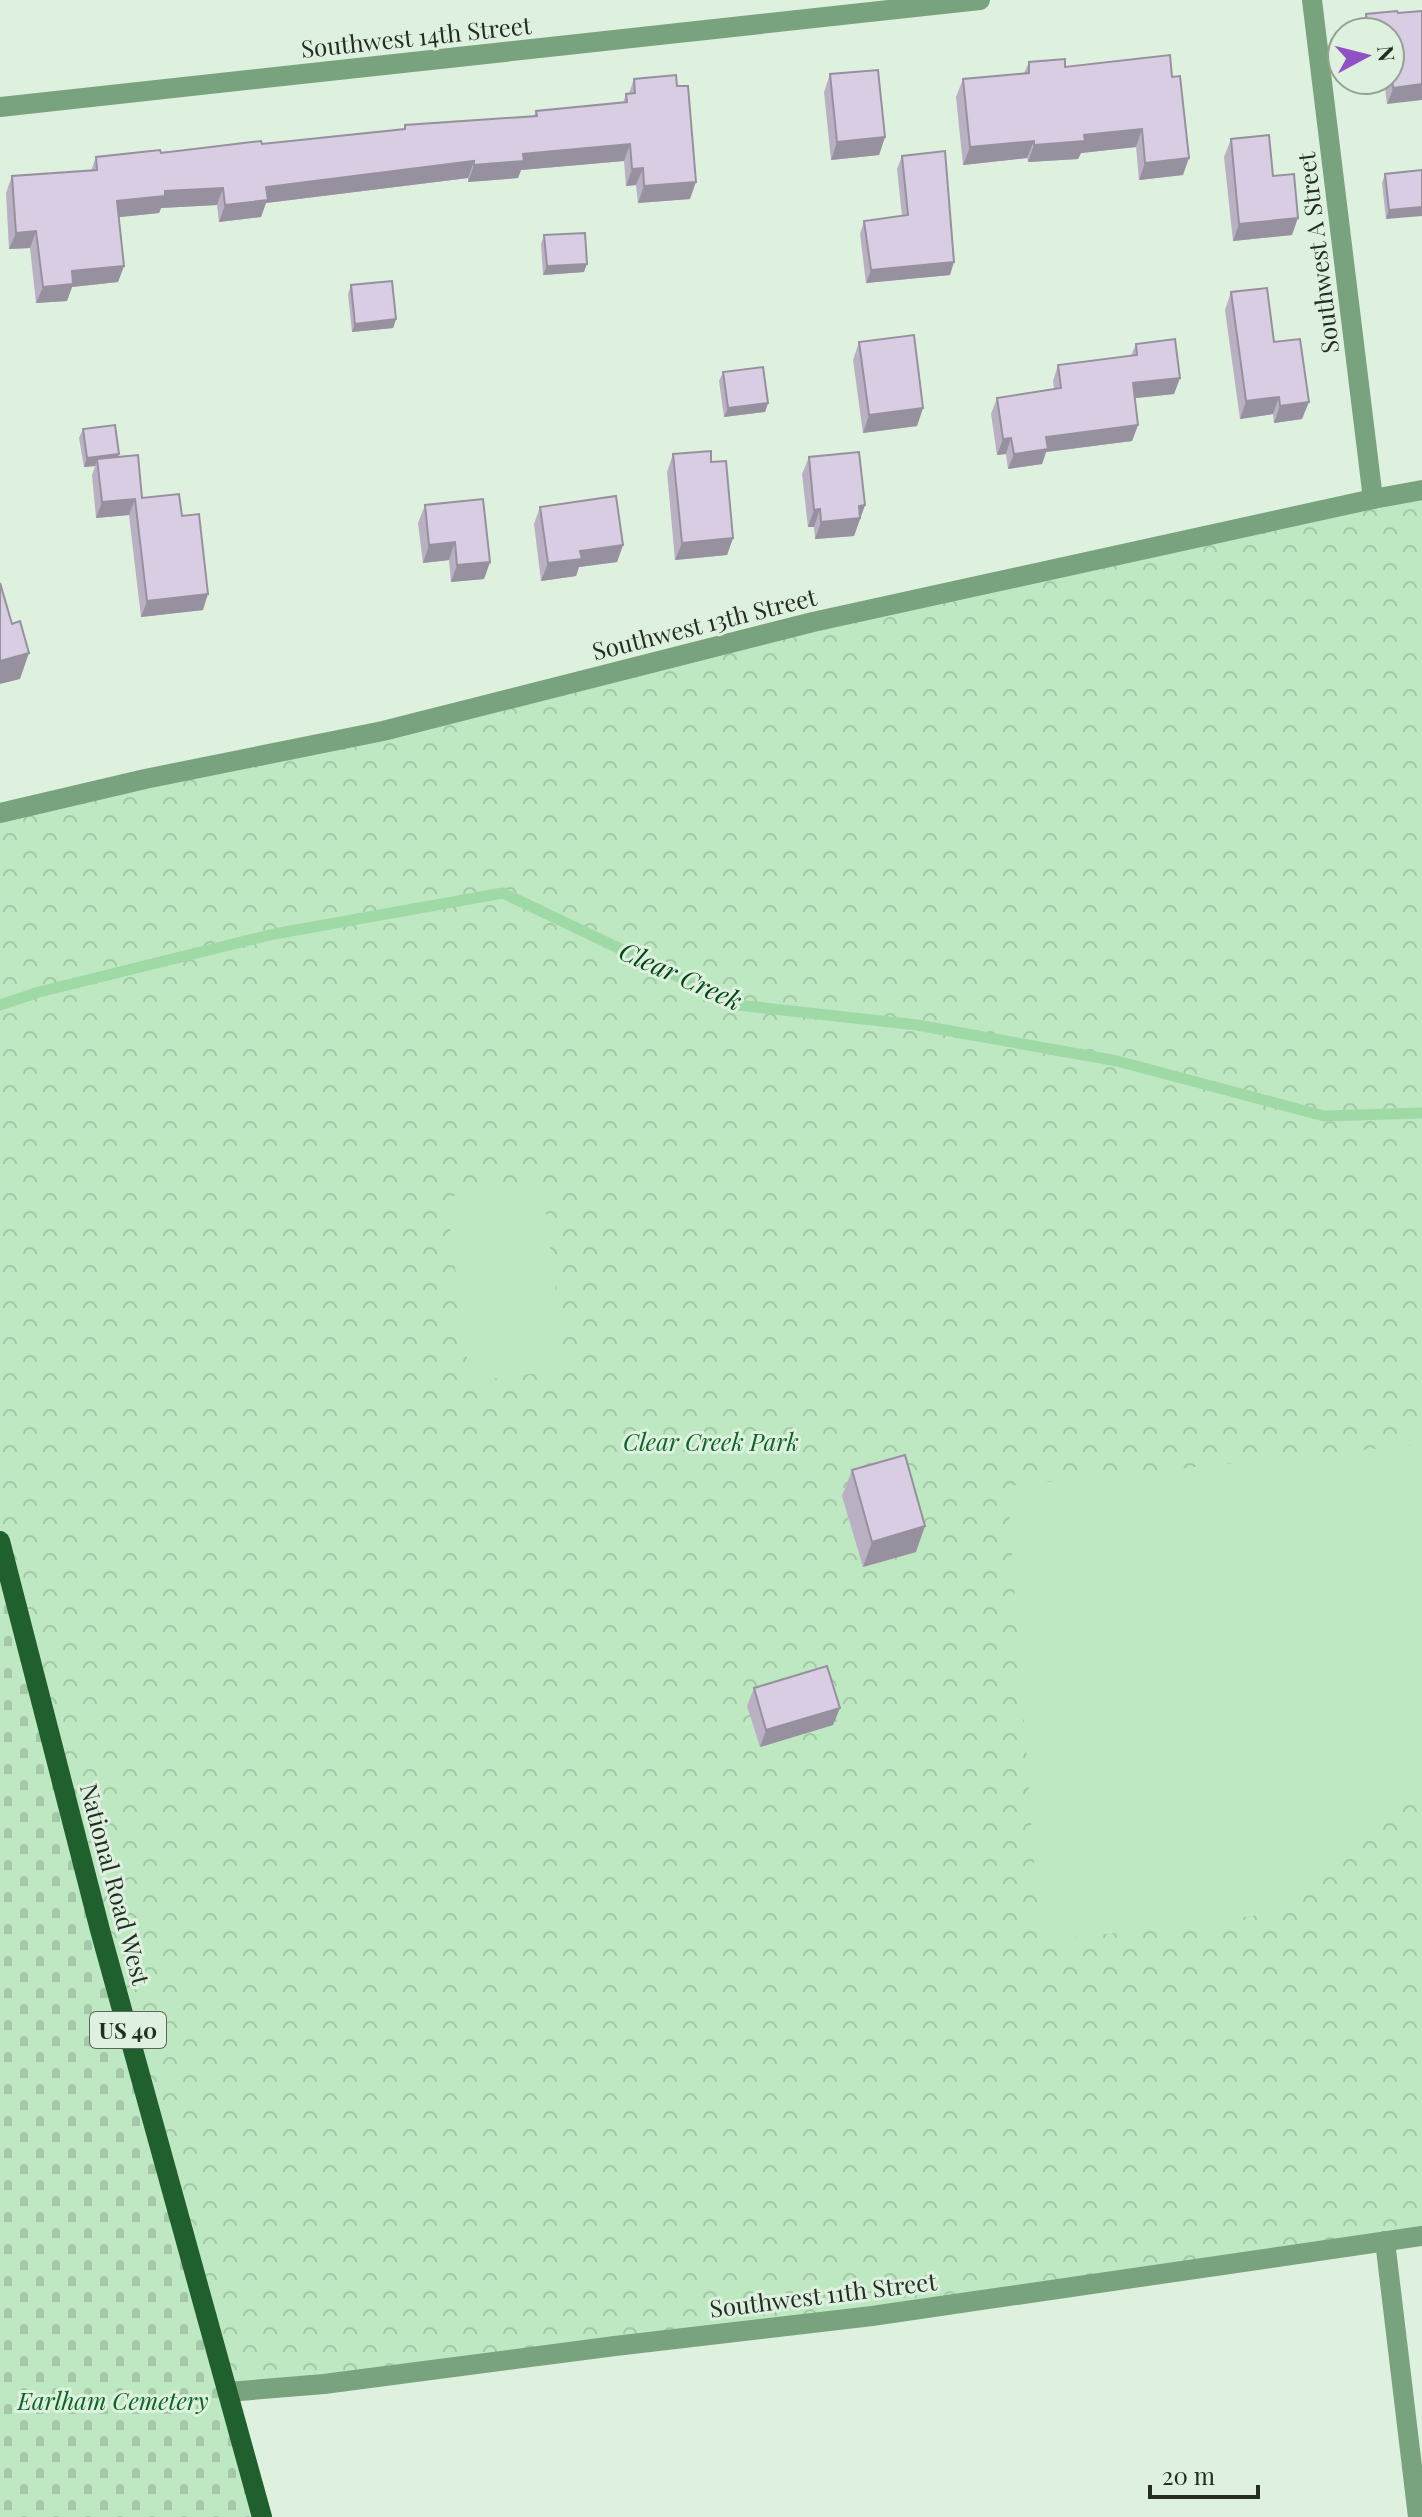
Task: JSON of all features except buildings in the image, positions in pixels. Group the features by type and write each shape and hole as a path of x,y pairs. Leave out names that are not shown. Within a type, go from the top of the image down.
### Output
{"main road":[{"name":"National Road West","path":"0,1541 100,1930 262,2517"}],"street":[{"name":"Southwest 14th Street","path":"0,107 980,0"},
{"name":"Southwest A Street","path":"1312,0 1373,499"},
{"name":"Southwest 13th Street","path":"0,813 145,779 383,731 813,622 1422,490"},
{"name":"Southwest 11th Street","path":"228,2392 324,2384 872,2316 1422,2236"},
{"path":"1385,2241 1418,2517"}],"green space":[{"name":"Clear Creek Park","path":"1422,490 1422,2236 228,2392 0,1541 0,813"},
{"path":"542,1184 566,1369 470,1382 446,1197"},
{"path":"1422,1444 1422,1775 1344,1862 1260,1915 1040,1942 1007,1486"},
{"name":"Earlham Cemetery","path":"0,1541 262,2517 0,2517"}],"waterway":[{"name":"Clear Creek","path":"0,1005 39,992 274,934 503,893 738,1005 917,1025 1117,1061 1324,1116 1422,1113"}]}
